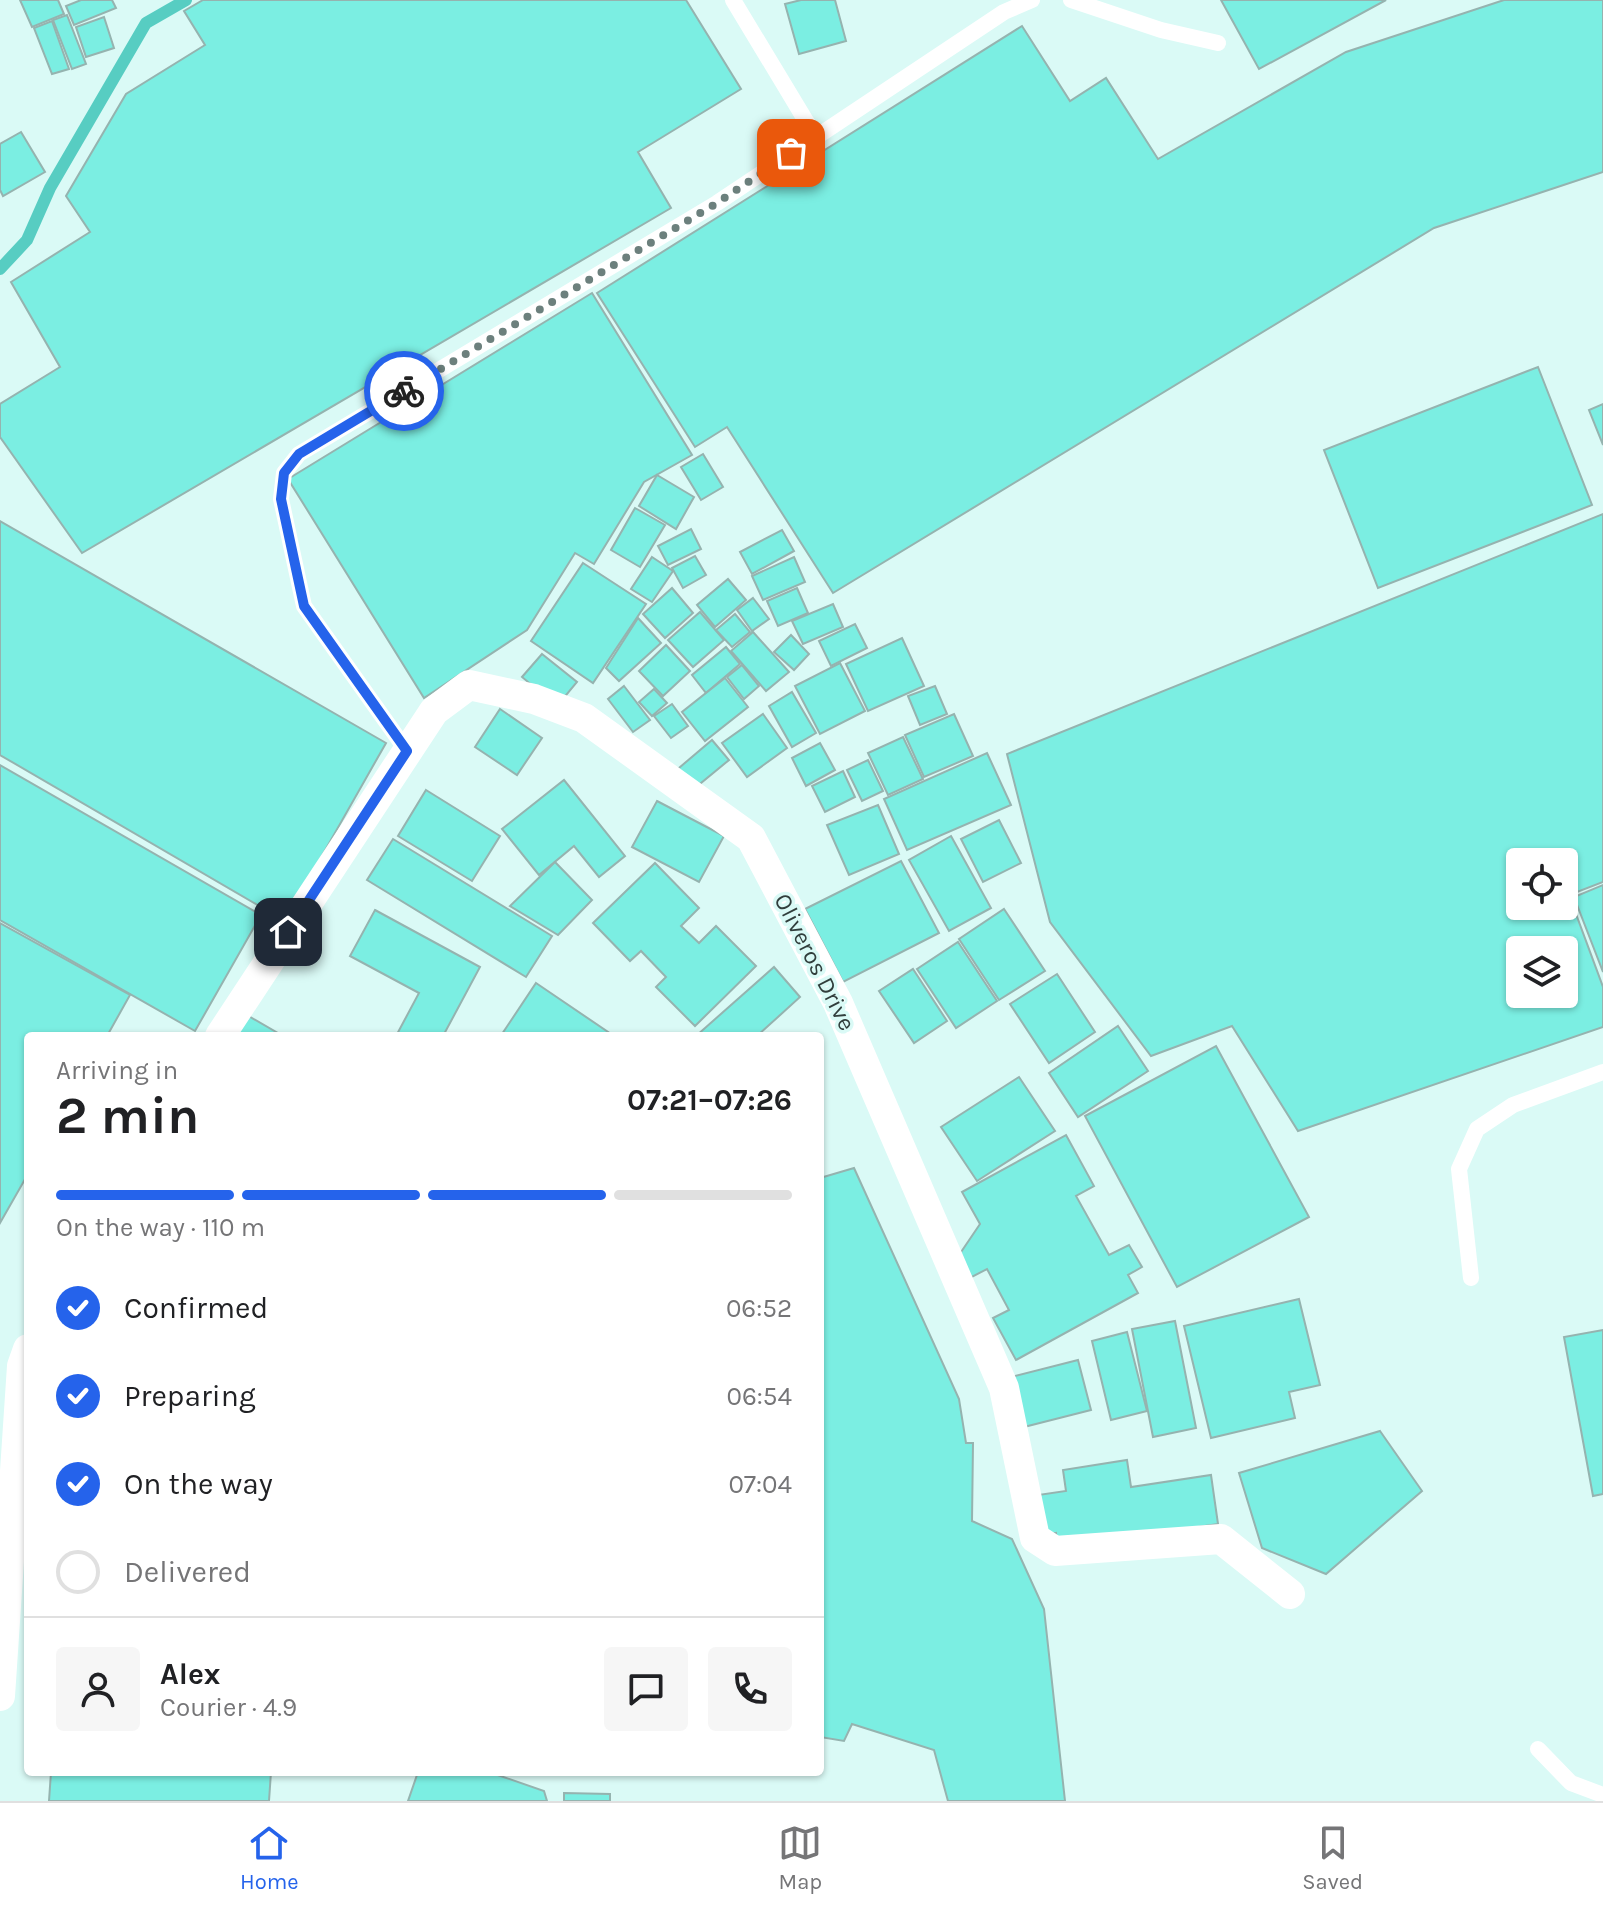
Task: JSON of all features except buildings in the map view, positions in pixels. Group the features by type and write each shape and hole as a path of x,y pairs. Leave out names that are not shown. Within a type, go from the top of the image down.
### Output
{"street":[{"name":"Oliveros Drive","path":"223,1032 434,711 469,685 534,699 584,718 751,838 838,1003 1004,1388 1035,1538 1055,1551 1221,1539 1290,1594"},
{"path":"0,1696 11,1396 24,1360"}],"lane":[{"path":"733,0 815,136"},
{"path":"407,751 304,606 281,499 284,473 299,454 717,203 1004,12 1032,0"},
{"path":"1071,0 1161,30 1218,43"},
{"path":"1471,1278 1459,1169 1477,1129 1513,1105 1603,1072"},
{"path":"1538,1749 1571,1783 1603,1795"}],"waterway":[{"path":"0,269 27,240 50,188 146,23 186,0"}],"way so far":[{"path":"404,391 717,203 791,153"}],"route":[{"path":"288,932 407,751 304,606 281,499 284,473 299,454 404,391"}]}
